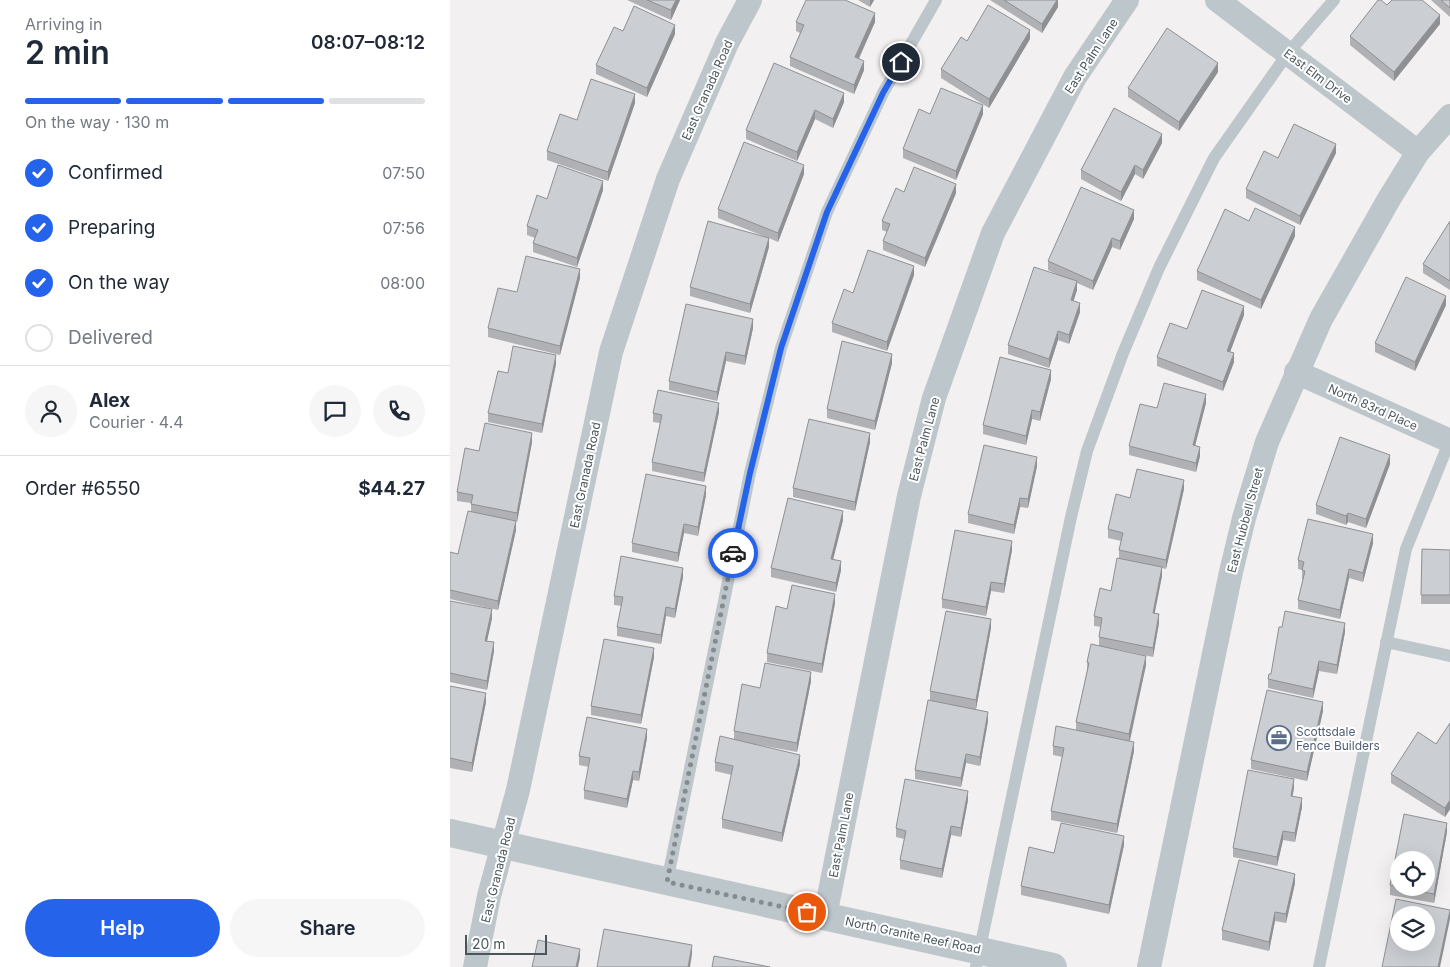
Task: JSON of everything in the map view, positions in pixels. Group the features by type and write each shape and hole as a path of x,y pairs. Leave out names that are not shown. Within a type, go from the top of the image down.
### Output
{"street":[{"name":"East Granada Road","path":"475,967 490,896 518,790 611,352 668,179 727,43 750,0"},
{"name":"East Palm Lane","path":"825,916 909,496 934,398 993,233 1075,77 1127,0"},
{"name":"East Elm Drive","path":"1217,0 1418,152"},
{"name":"East Hubbell Street","path":"1148,967 1229,582 1244,518 1267,442 1296,372 1321,319 1418,152 1450,116"},
{"name":"North 83rd Place","path":"1296,372 1450,441"},
{"name":"North Granite Reef Road","path":"450,833 825,916 978,958 1053,967"}],"lane":[{"path":"667,882 750,473 781,348 827,212 883,93 936,0"},
{"path":"978,958 1071,517 1087,451 1122,353 1159,268 1209,167 1288,53 1334,0"},
{"path":"1319,967 1406,549 1450,441"},
{"path":"1386,642 1450,656"}],"building":[{"path":"647,0 676,0 671,10"},
{"path":"806,0 845,0 875,13 855,57 864,61 854,85 790,57 804,25 796,22"},
{"path":"1004,0 1057,0 1042,24"},
{"path":"1378,0 1387,5 1392,0 1422,0 1440,15 1394,72 1350,36"},
{"path":"1441,0 1450,0 1450,8"},
{"path":"988,5 1030,30 989,99 941,69 961,37 967,41"},
{"path":"634,6 675,25 647,88 596,65 614,27 623,31"},
{"path":"1167,28 1218,63 1179,122 1128,88"},
{"path":"774,63 844,93 833,119 815,110 797,152 746,130"},
{"path":"591,79 635,94 608,172 547,151 560,114 577,120"},
{"path":"941,88 983,105 956,171 903,149 919,109 930,114"},
{"path":"1114,108 1162,134 1143,170 1135,165 1121,192 1081,170"},
{"path":"1294,124 1336,144 1300,216 1246,189 1264,151 1278,158"},
{"path":"744,142 804,165 778,233 718,209"},
{"path":"558,165 603,181 577,258 533,243 538,230 527,226 537,195 547,199"},
{"path":"914,167 956,184 925,258 883,241 890,224 882,221 896,188 904,192"},
{"path":"1081,187 1134,210 1120,241 1112,238 1093,281 1048,261"},
{"path":"1255,208 1295,227 1261,300 1197,271 1225,209 1249,221"},
{"path":"708,221 769,238 750,304 690,287"},
{"path":"1450,221 1450,281 1423,264"},
{"path":"868,250 914,266 887,342 832,323 844,289 853,293"},
{"path":"526,256 580,269 560,346 488,328 498,288 517,292"},
{"path":"1034,267 1077,281 1071,300 1080,303 1069,335 1058,331 1049,359 1008,345"},
{"path":"1406,277 1446,296 1415,362 1375,343"},
{"path":"1202,290 1244,306 1227,351 1234,353 1223,382 1157,357 1170,323 1187,329"},
{"path":"686,304 753,319 745,356 726,352 717,392 669,381"},
{"path":"842,341 892,354 875,421 827,409"},
{"path":"513,346 556,355 542,424 488,413 498,371 508,373"},
{"path":"1000,357 1051,370 1040,412 1032,410 1026,436 983,425"},
{"path":"1164,383 1206,394 1193,445 1200,447 1196,463 1129,446 1140,404 1157,408"},
{"path":"658,390 719,403 704,473 652,462 662,415 653,413"},
{"path":"809,419 870,433 855,502 793,488"},
{"path":"485,423 532,433 517,513 471,504 473,495 457,492 465,448 479,451"},
{"path":"1340,437 1390,455 1366,519 1348,513 1346,516 1316,505"},
{"path":"984,445 1037,457 1028,499 1020,498 1014,525 968,514"},
{"path":"1137,469 1184,480 1166,560 1119,550 1123,533 1108,529 1116,494 1130,498"},
{"path":"646,474 706,486 698,527 684,524 678,553 632,543"},
{"path":"788,498 843,511 831,559 841,561 836,583 771,568"},
{"path":"468,511 516,521 498,601 450,590 450,552 458,554"},
{"path":"1308,519 1373,534 1363,573 1349,569 1340,610 1298,600 1305,571 1302,570 1304,562 1298,560"},
{"path":"955,530 1012,541 1004,584 991,582 986,607 942,599"},
{"path":"1422,549 1450,550 1450,595 1421,595"},
{"path":"621,556 683,568 675,609 666,607 661,635 617,627 623,597 614,596"},
{"path":"1117,558 1162,567 1153,613 1159,614 1153,648 1099,637 1102,618 1094,616 1100,588 1111,591"},
{"path":"792,585 835,594 822,664 767,653 776,606 787,609"},
{"path":"450,601 492,609 485,641 494,642 487,681 450,673"},
{"path":"946,611 991,619 976,700 930,691"},
{"path":"1285,611 1345,623 1337,665 1319,661 1313,689 1268,679 1269,674 1271,674 1279,627 1282,627"},
{"path":"604,639 654,648 641,715 591,706"},
{"path":"1091,644 1146,656 1129,734 1076,722 1089,663 1087,662"},
{"path":"765,663 811,672 797,743 734,731 742,684 760,688"},
{"path":"450,686 486,693 472,763 450,758"},
{"path":"1267,690 1323,702 1307,772 1251,760"},
{"path":"928,700 988,712 980,757 966,754 961,778 915,770"},
{"path":"587,717 647,729 639,772 633,771 627,799 584,790 590,758 579,756"},
{"path":"1450,723 1450,800 1445,808 1391,774 1418,732 1436,744"},
{"path":"1056,726 1134,742 1117,824 1051,811 1064,748 1053,746"},
{"path":"720,736 800,755 782,833 722,819 733,766 715,762"},
{"path":"1248,770 1294,779 1291,796 1302,798 1295,833 1283,831 1277,857 1233,848"},
{"path":"905,779 968,791 961,828 951,826 942,869 900,860 906,831 896,828"},
{"path":"1404,814 1447,823 1435,889 1435,851 1397,851"},
{"path":"1061,823 1124,836 1109,905 1021,886 1029,847 1054,853"},
{"path":"1239,860 1295,874 1286,914 1275,912 1269,942 1222,930"},
{"path":"1396,899 1430,906 1395,906"},
{"path":"1435,907 1450,910 1438,967 1382,967 1390,928 1390,951 1435,951"},
{"path":"604,929 692,945 688,967 597,967"},
{"path":"538,940 580,949 576,967 532,967"},
{"path":"714,956 770,967 712,967"}],"way so far":[{"path":"733,553 667,882 807,912"}],"place":[{"name":"Scottsdale Fence Builders","path":"1279,738"}],"route":[{"path":"733,553 750,473 781,348 827,212 883,93 901,62"}]}
